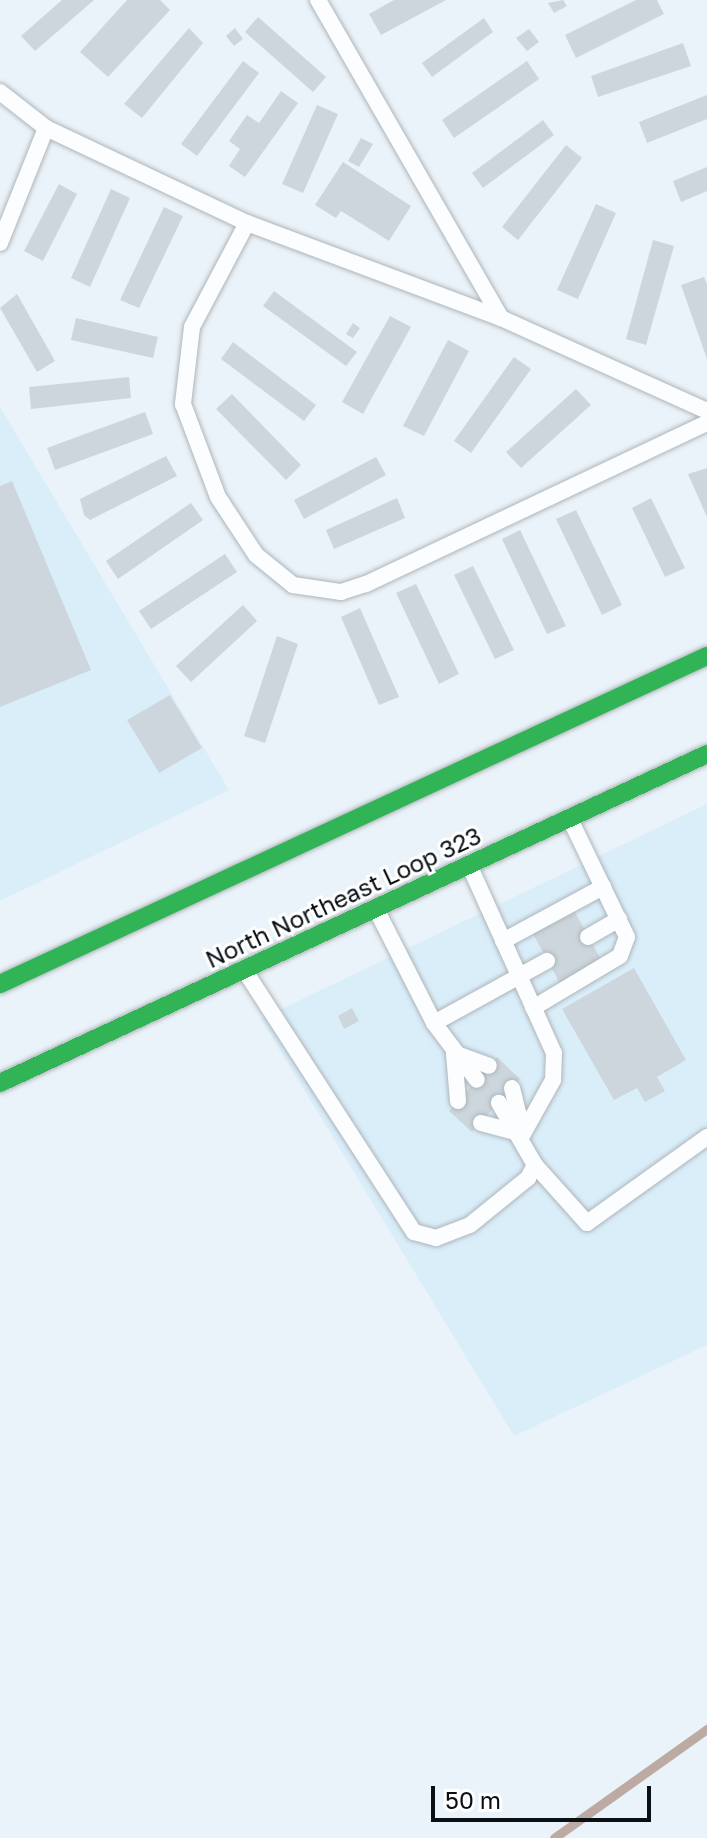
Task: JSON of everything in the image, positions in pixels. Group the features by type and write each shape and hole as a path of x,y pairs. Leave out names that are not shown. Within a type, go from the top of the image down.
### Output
{"highway":[{"path":"0,984 707,656"},
{"name":"North Northeast Loop 323","path":"0,1083 707,754"}],"lane":[{"path":"318,0 501,318"},
{"path":"0,92 46,128 247,223 501,318 707,411"},
{"path":"0,243 46,128"},
{"path":"247,223 192,327 183,404 218,497 256,555 293,585 341,592 366,584 707,423"},
{"path":"533,1008 620,956 627,937 570,818"},
{"path":"469,865 554,1053 553,1080 523,1134"},
{"path":"503,941 603,887"},
{"path":"376,909 434,1023 477,1080"},
{"path":"588,937 619,919"},
{"path":"434,1023 547,961"},
{"path":"244,970 414,1232 436,1238 470,1225 535,1165"},
{"path":"454,1053 489,1066"},
{"path":"454,1053 458,1101"},
{"path":"512,1088 523,1134 535,1165 587,1223 707,1137"},
{"path":"499,1103 523,1134"},
{"path":"481,1123 523,1134"}],"shaded area":[{"path":"0,407 229,790 0,901"},
{"path":"707,804 707,1345 514,1436 261,1019"}],"building":[{"path":"62,0 94,0 35,51 21,36"},
{"path":"127,0 160,0 170,10 108,77 80,52"},
{"path":"394,0 446,0 381,35 369,14"},
{"path":"563,0 567,6 554,13 548,3"},
{"path":"636,0 657,0 664,14 576,58 565,35"},
{"path":"258,17 326,77 313,92 245,32"},
{"path":"484,18 493,32 432,77 422,63"},
{"path":"189,28 203,43 142,118 124,104"},
{"path":"235,28 243,39 234,46 226,36"},
{"path":"529,29 539,42 527,51 516,38"},
{"path":"683,43 691,66 598,97 591,76"},
{"path":"243,61 259,73 197,156 181,144"},
{"path":"527,61 539,79 454,138 442,120"},
{"path":"281,91 298,103 245,177 229,166 240,149 229,141 247,115 259,123"},
{"path":"707,95 707,119 647,143 639,122"},
{"path":"317,105 338,114 303,193 282,184"},
{"path":"543,120 554,135 483,188 472,173"},
{"path":"361,138 373,144 359,167 348,161"},
{"path":"566,145 582,158 518,240 502,227"},
{"path":"343,162 411,206 389,241 341,211 336,218 315,205"},
{"path":"707,167 707,191 681,202 673,181"},
{"path":"59,184 77,194 43,261 24,251"},
{"path":"111,189 130,198 90,287 71,278"},
{"path":"596,204 616,213 578,299 557,290"},
{"path":"164,207 183,216 139,308 120,300"},
{"path":"653,240 674,246 646,345 626,339"},
{"path":"704,277 707,284 707,359 681,285"},
{"path":"274,291 357,352 346,366 263,306"},
{"path":"17,294 55,361 37,372 0,308"},
{"path":"390,316 411,327 363,414 342,402"},
{"path":"76,318 158,337 153,358 71,340"},
{"path":"353,323 360,328 353,338 346,334"},
{"path":"448,340 469,351 424,436 403,426"},
{"path":"233,342 316,405 304,421 221,359"},
{"path":"514,357 531,369 471,453 454,441"},
{"path":"129,377 131,398 31,409 29,387"},
{"path":"576,389 591,405 521,468 506,452"},
{"path":"232,394 301,465 286,480 216,409"},
{"path":"145,412 153,434 55,470 47,448"},
{"path":"166,456 177,476 90,520 84,515 80,499"},
{"path":"376,457 386,475 304,519 294,500"},
{"path":"707,468 707,517 688,474"},
{"path":"12,481 91,670 0,707 0,486"},
{"path":"397,498 405,518 334,549 326,530"},
{"path":"651,498 685,568 665,577 632,508"},
{"path":"191,503 203,520 118,579 106,561"},
{"path":"576,510 622,605 602,615 556,519"},
{"path":"520,530 566,626 547,634 502,539"},
{"path":"225,554 237,572 151,629 139,611"},
{"path":"473,566 514,650 495,659 454,575"},
{"path":"416,584 459,674 439,684 396,593"},
{"path":"243,605 257,621 191,682 176,666"},
{"path":"360,608 399,697 379,705 341,617"},
{"path":"277,636 298,644 265,743 244,736"},
{"path":"170,695 202,748 159,773 127,720"},
{"path":"575,912 604,965 562,987 533,934"},
{"path":"634,968 686,1060 657,1077 665,1091 645,1102 637,1088 614,1100 562,1009"},
{"path":"352,1008 359,1021 344,1029 338,1016"},
{"path":"497,1057 520,1079 472,1132 449,1111"}],"waterway":[{"path":"554,1838 707,1729"}],"traffic: fast":[{"path":"0,984 707,656"},
{"path":"0,1083 707,754"}]}
